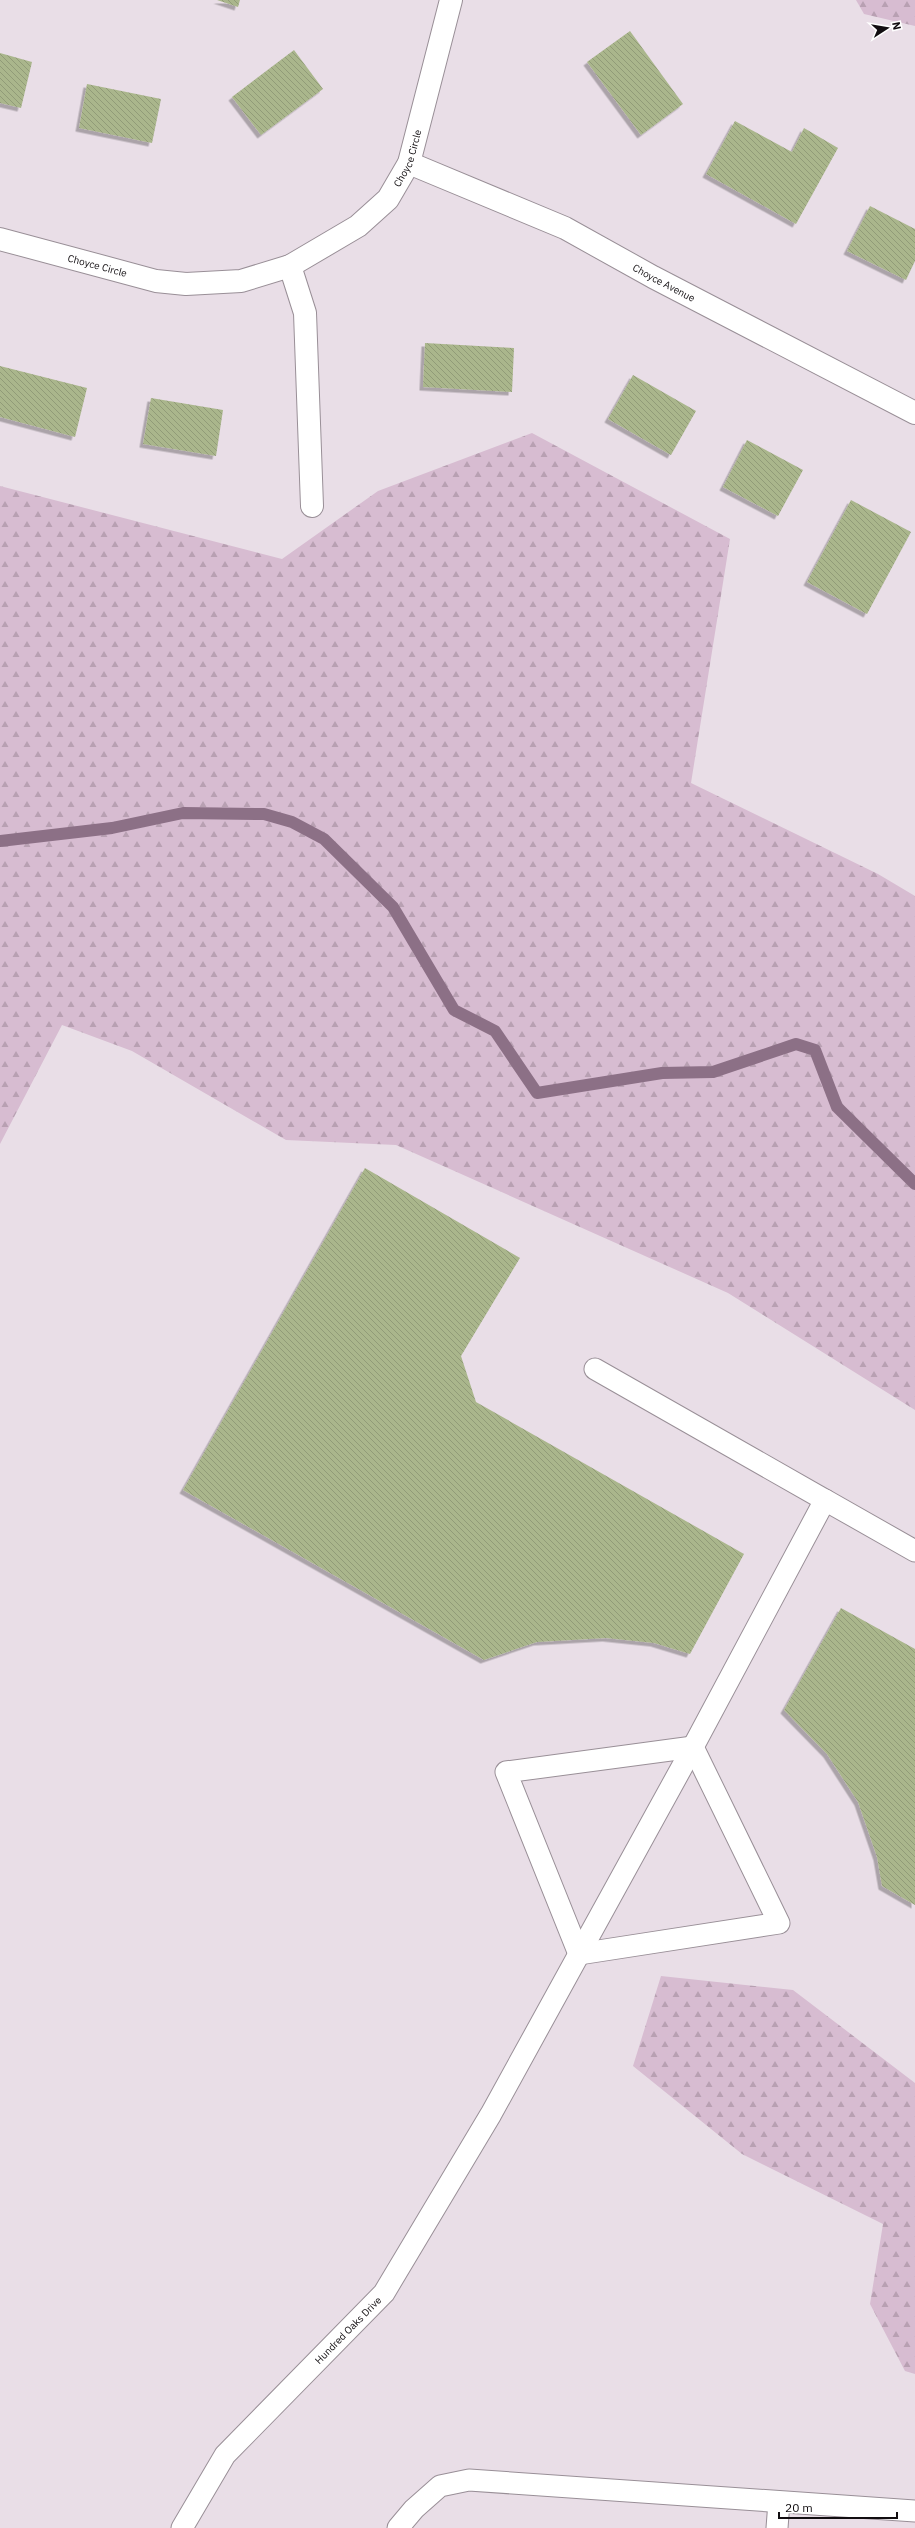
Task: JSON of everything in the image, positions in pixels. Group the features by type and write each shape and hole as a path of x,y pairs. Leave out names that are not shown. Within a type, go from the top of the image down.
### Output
{"street":[{"name":"Choyce Circle","path":"0,239 156,281 186,284 241,281 290,266 358,226 388,199 408,163 451,0"},
{"name":"Choyce Avenue","path":"408,163 565,228 653,276 915,413"},
{"path":"290,266 306,313 312,506"}],"lane":[{"path":"595,1369 915,1551"},
{"name":"Hundred Oaks Drive","path":"182,2528 225,2455 384,2293 492,2114 693,1747 825,1500"},
{"path":"693,1747 779,1923 580,1954 506,1772 693,1747"},
{"path":"398,2528 414,2509 440,2486 469,2480 915,2511"},
{"path":"777,2528 779,2502"}],"green space":[{"path":"856,0 915,0 915,26 864,14"},
{"path":"532,433 730,539 691,783 878,874 915,896 915,1410 728,1293 396,1145 286,1140 132,1051 62,1025 0,1144 0,486 282,559 378,491"},
{"path":"661,1976 793,1990 915,2083 915,2374 905,2371 870,2304 883,2224 742,2154 633,2066"}],"building":[{"path":"217,0 240,0 238,7"},
{"path":"630,31 683,104 641,135 587,62"},
{"path":"294,50 323,89 261,135 232,97"},
{"path":"0,53 32,62 21,108 0,103"},
{"path":"87,84 161,99 152,143 79,128"},
{"path":"735,121 792,152 804,128 838,148 796,224 706,174"},
{"path":"870,206 915,229 915,261 906,280 847,251"},
{"path":"425,343 514,348 512,392 423,387"},
{"path":"0,366 87,388 75,437 0,417"},
{"path":"633,375 696,411 671,455 608,419"},
{"path":"151,398 223,410 216,456 143,444"},
{"path":"747,440 803,470 778,516 723,487"},
{"path":"851,500 911,532 867,614 807,582"},
{"path":"365,1168 520,1258 461,1356 476,1402 744,1554 690,1654 654,1643 606,1638 537,1642 484,1660 183,1490"},
{"path":"841,1608 915,1649 915,1905 882,1886 877,1857 858,1802 827,1754 784,1710"}],"waterway":[{"path":"0,841 112,828 183,813 264,814 292,822 324,839 393,907 454,1010 495,1031 537,1093 662,1073 713,1072 796,1044 815,1050 837,1107 915,1184"}]}
